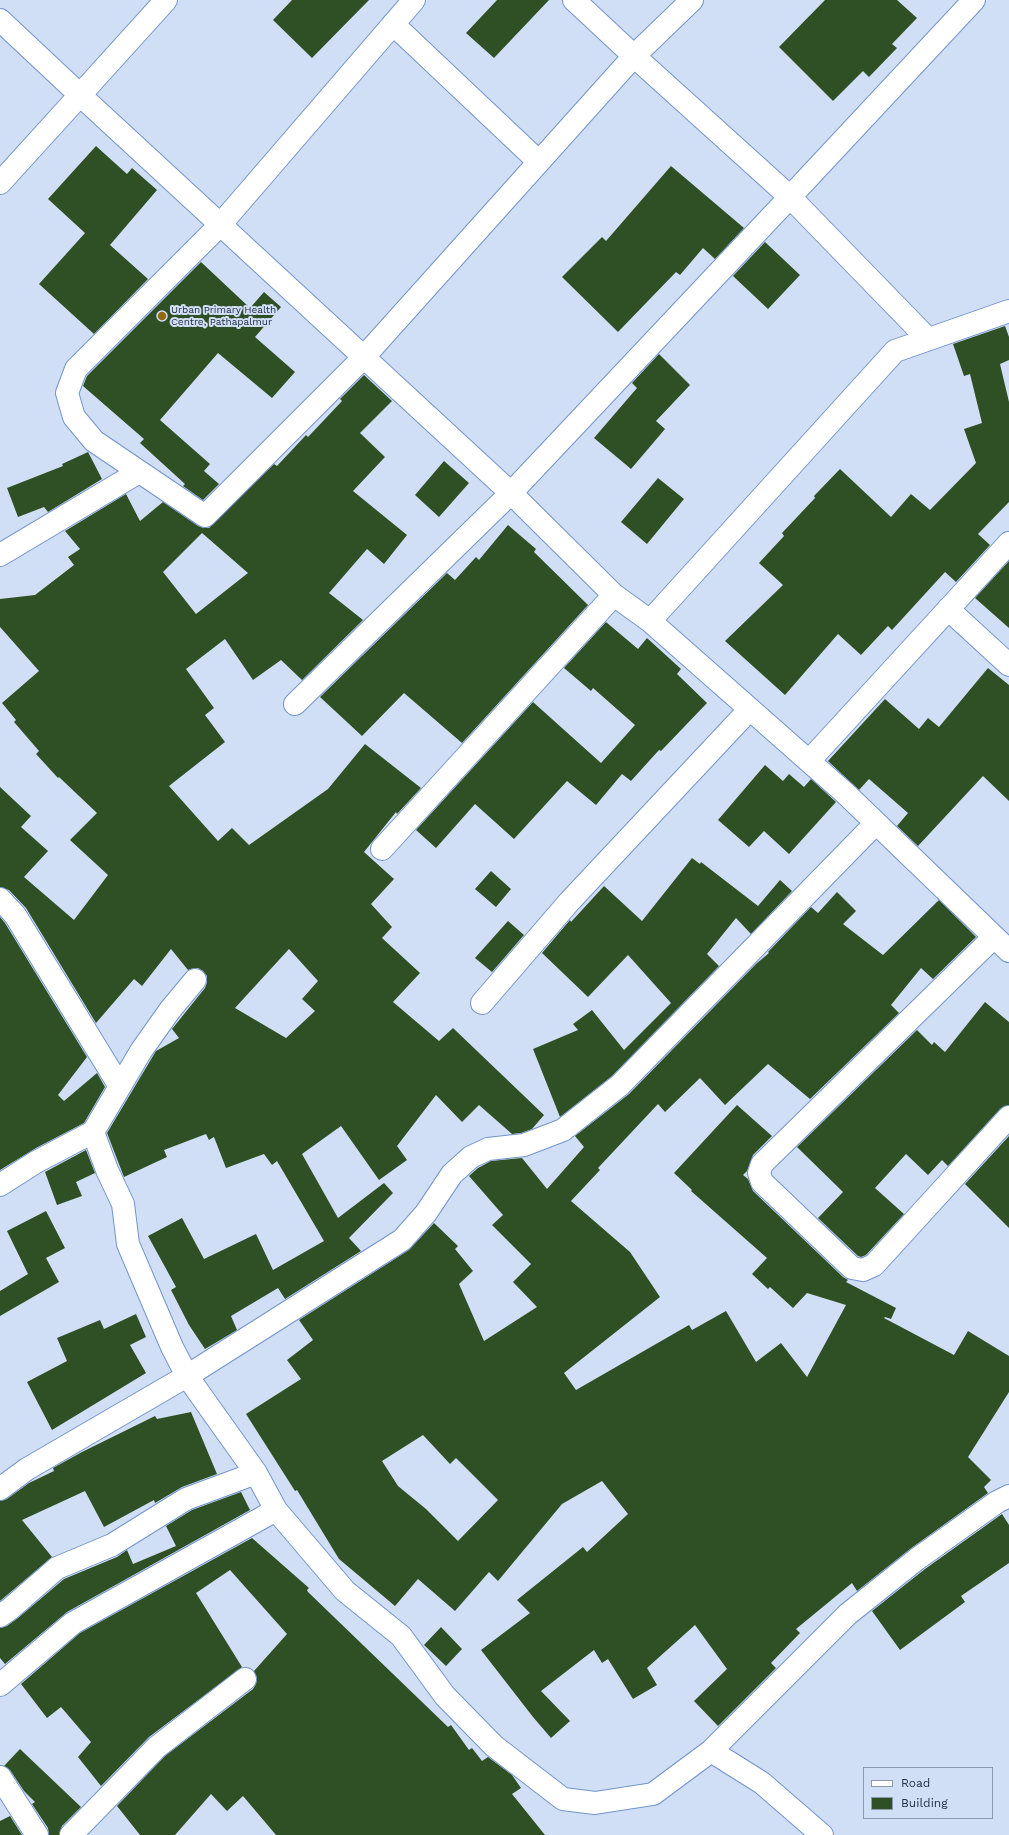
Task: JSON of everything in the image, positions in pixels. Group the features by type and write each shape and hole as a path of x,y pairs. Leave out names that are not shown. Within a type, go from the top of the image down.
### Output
{"street":[{"path":"0,183 166,0"},
{"path":"414,0 220,225 76,369 67,393 74,417 94,441 204,516 363,358 634,56 692,0"},
{"path":"574,0 790,197 928,339"},
{"path":"295,704 511,493 974,0"},
{"path":"0,20 363,358 511,493 614,595 650,621 809,761 1002,944 762,1164 759,1173 762,1182 852,1268 863,1270 874,1265 1009,1117"},
{"path":"393,24 539,162"},
{"path":"650,621 895,350 1008,314"},
{"path":"0,555 139,472"},
{"path":"809,761 1009,543"},
{"path":"382,849 614,595"},
{"path":"948,609 1009,665"},
{"path":"482,1003 569,902 750,709"},
{"path":"0,1489 27,1469 122,1416 402,1240 426,1213 452,1174 471,1157 488,1149 524,1145 562,1130 614,1089 876,823"},
{"path":"0,899 15,915 119,1085"},
{"path":"0,1185 36,1162 93,1132 119,1085 141,1051 170,1010 195,980"},
{"path":"93,1132 107,1170 123,1204 128,1244 172,1347 187,1376 256,1473 276,1510 345,1591 401,1636 445,1696 494,1746 563,1799 595,1803 654,1794 711,1751 848,1614 917,1559 997,1502 1009,1496"},
{"path":"0,1616 57,1568 112,1545 186,1499 256,1473"},
{"path":"0,1685 73,1623 276,1510"},
{"path":"71,1835 157,1746 245,1679"},
{"path":"711,1751 762,1782 822,1835"},
{"path":"0,1777 37,1835"}],"building":[{"path":"292,0 369,0 312,58 273,20"},
{"path":"497,0 549,0 494,58 466,33"},
{"path":"825,0 897,0 917,18 892,44 897,48 869,77 863,71 833,101 779,47"},
{"path":"96,146 127,174 132,168 157,190 110,245 148,279 94,334 39,284 85,233 48,199"},
{"path":"671,166 744,228 715,259 703,248 680,275 676,272 618,332 562,277 602,237 606,241"},
{"path":"765,242 800,275 768,309 733,276"},
{"path":"201,262 250,308 264,292 281,307 255,337 295,372 272,398 218,353 160,420 210,464 204,471 219,484 203,500 183,486 185,484 140,443 144,439 83,386 87,376"},
{"path":"1005,326 1009,337 1009,360 1000,364 1009,402 1009,502 978,534 990,545 956,582 945,572 892,630 888,626 861,655 838,634 785,695 725,641 783,585 759,563 784,536 782,533 840,469 891,517 911,494 930,510 976,463 964,429 982,423 970,374 964,376 953,344"},
{"path":"659,354 690,385 656,421 665,429 631,469 594,438 637,388 632,383"},
{"path":"364,375 392,401 360,433 385,457 353,491 407,535 384,564 367,549 329,593 363,620 302,680 281,660 253,680 225,639 186,669 214,708 205,715 225,742 169,786 218,841 232,828 249,845 328,789 365,744 421,788 397,814 396,812 364,852 394,879 371,904 392,927 382,938 420,973 393,1002 439,1041 453,1028 544,1115 532,1129 521,1133 512,1134 479,1105 462,1122 436,1095 397,1146 407,1160 379,1180 341,1126 302,1154 338,1218 384,1183 393,1193 349,1238 361,1251 285,1299 278,1288 231,1316 237,1330 205,1349 189,1325 171,1290 176,1287 148,1236 182,1218 204,1259 256,1234 273,1270 324,1241 277,1161 272,1165 264,1154 226,1168 214,1137 209,1140 206,1134 164,1150 167,1157 124,1177 107,1133 156,1051 179,1038 172,1029 205,988 207,976 198,968 188,970 171,949 142,986 134,979 96,1023 26,908 9,890 0,887 0,787 31,816 21,827 48,851 24,877 74,920 108,875 70,840 97,813 59,777 58,778 36,754 39,751 14,722 16,720 2,703 39,671 0,627 0,599 35,595 74,565 68,557 80,549 65,531 126,494 140,521 163,502 198,526 209,528 274,464 277,466 306,435 308,437 342,401 340,399","holes":["202,533 248,573 196,614 163,572","289,949 318,981 302,999 315,1011 286,1038 235,1008"]},
{"path":"88,452 102,479 48,512 44,507 18,517 7,488 63,466 62,464"},
{"path":"444,461 469,483 439,517 415,495"},
{"path":"658,478 684,499 647,544 621,522"},
{"path":"508,525 536,549 534,552 588,605 462,743 404,693 362,736 320,697 447,573 455,580 476,557 479,560"},
{"path":"1009,561 1009,628 975,598"},
{"path":"606,622 638,649 647,638 681,669 677,674 707,703 661,751 659,750 631,781 622,774 596,805 567,781 514,839 475,804 436,848 416,830 533,702 601,763 635,725 593,688 591,691 564,668"},
{"path":"988,668 1009,685 1009,801 983,776 918,846 897,826 908,813 869,779 859,790 828,761 885,699 919,729 928,718 939,727"},
{"path":"765,765 783,781 789,774 804,787 811,779 836,802 789,854 764,831 749,847 718,820"},
{"path":"692,858 700,864 701,862 758,906 780,880 792,891 751,934 736,918 707,954 719,966 612,1076 560,1117 533,1049 578,1030 573,1024 592,1010 624,1050 671,1003 628,955 588,997 542,953 570,920 571,922 604,886 642,921"},
{"path":"491,871 511,889 496,907 475,889"},
{"path":"837,892 856,911 843,924 883,955 939,900 976,937 933,979 921,968 891,1005 899,1013 810,1099 768,1064 725,1105 700,1078 665,1112 658,1104 598,1168 600,1170 571,1201 630,1252 660,1297 564,1373 576,1390 689,1325 692,1330 726,1311 756,1362 781,1343 807,1377 846,1305 807,1293 793,1308 770,1287 768,1289 752,1274 767,1258 691,1191 692,1190 674,1173 737,1105 772,1136 753,1155 747,1171 743,1175 748,1179 753,1191 843,1277 848,1280 846,1282 896,1308 891,1319 884,1318 954,1355 968,1331 1009,1356 1009,1392 968,1457 991,1480 984,1487 988,1493 910,1549 857,1591 852,1583 796,1629 800,1633 771,1663 776,1668 718,1726 694,1701 727,1669 695,1625 647,1668 657,1685 633,1699 608,1659 602,1663 594,1650 541,1691 570,1721 551,1738 481,1650 530,1613 517,1600 583,1547 587,1552 628,1514 602,1481 562,1504 498,1581 489,1572 455,1611 418,1579 395,1606 339,1559 297,1490 295,1491 246,1414 301,1379 287,1360 313,1340 299,1320 409,1250 434,1223 458,1246 455,1249 473,1271 459,1284 484,1341 537,1307 513,1282 531,1264 492,1225 503,1215 469,1176 478,1168 491,1161 522,1158 547,1189 584,1147 575,1136 629,1094 756,964 769,953 768,952 811,907 818,913","holes":["423,1435 450,1464 456,1458 498,1500 458,1541 426,1509 398,1486 382,1461"]},
{"path":"0,917 87,1057 58,1095 64,1101 97,1073 105,1087 84,1123 36,1148 0,1170"},
{"path":"508,921 524,935 492,972 475,958"},
{"path":"985,1002 1009,1022 1009,1105 1000,1109 948,1166 942,1160 928,1175 906,1154 875,1188 904,1214 866,1255 861,1257 858,1256 818,1218 843,1192 797,1147 917,1030 932,1045 934,1042 945,1052"},
{"path":"1009,1136 1009,1228 965,1184"},
{"path":"86,1150 95,1173 76,1182 82,1196 57,1205 45,1172"},
{"path":"46,1211 65,1248 46,1258 59,1282 0,1316 0,1291 28,1274 7,1231"},
{"path":"136,1314 146,1337 130,1345 146,1373 52,1430 27,1382 67,1361 57,1338 100,1320 104,1329"},
{"path":"191,1412 217,1474 182,1487 155,1503 154,1500 104,1527 85,1491 22,1520 52,1557 0,1601 0,1501 7,1499 29,1483 54,1471 53,1468 82,1452 155,1416 157,1419"},
{"path":"241,1492 250,1510 67,1612 5,1664 0,1658 0,1628 7,1626 18,1618 64,1579 117,1557 127,1550 133,1564 176,1546 166,1526 192,1510"},
{"path":"1002,1514 1009,1525 1009,1563 961,1596 965,1602 900,1650 872,1611 925,1569"},
{"path":"252,1538 309,1588 307,1590 308,1592 448,1727 451,1725 469,1750 472,1748 482,1761 488,1757 512,1775 521,1788 512,1794 545,1835 276,1835 243,1796 227,1811 211,1794 175,1835 140,1835 117,1806 165,1756 253,1689 257,1678 254,1671 287,1634 230,1570 196,1593 242,1667 149,1737 101,1786 78,1757 91,1742 61,1707 47,1718 21,1684 80,1633"},
{"path":"441,1627 462,1649 446,1666 424,1645"},
{"path":"20,1749 81,1807 62,1826 59,1835 49,1835 48,1828 32,1804 35,1802 24,1791 10,1770 4,1766"},
{"path":"10,1816 22,1835 0,1835 0,1821"}],"place":[{"name":"Urban Primary Health Centre, Pathapalmur","path":"162,316"}]}
